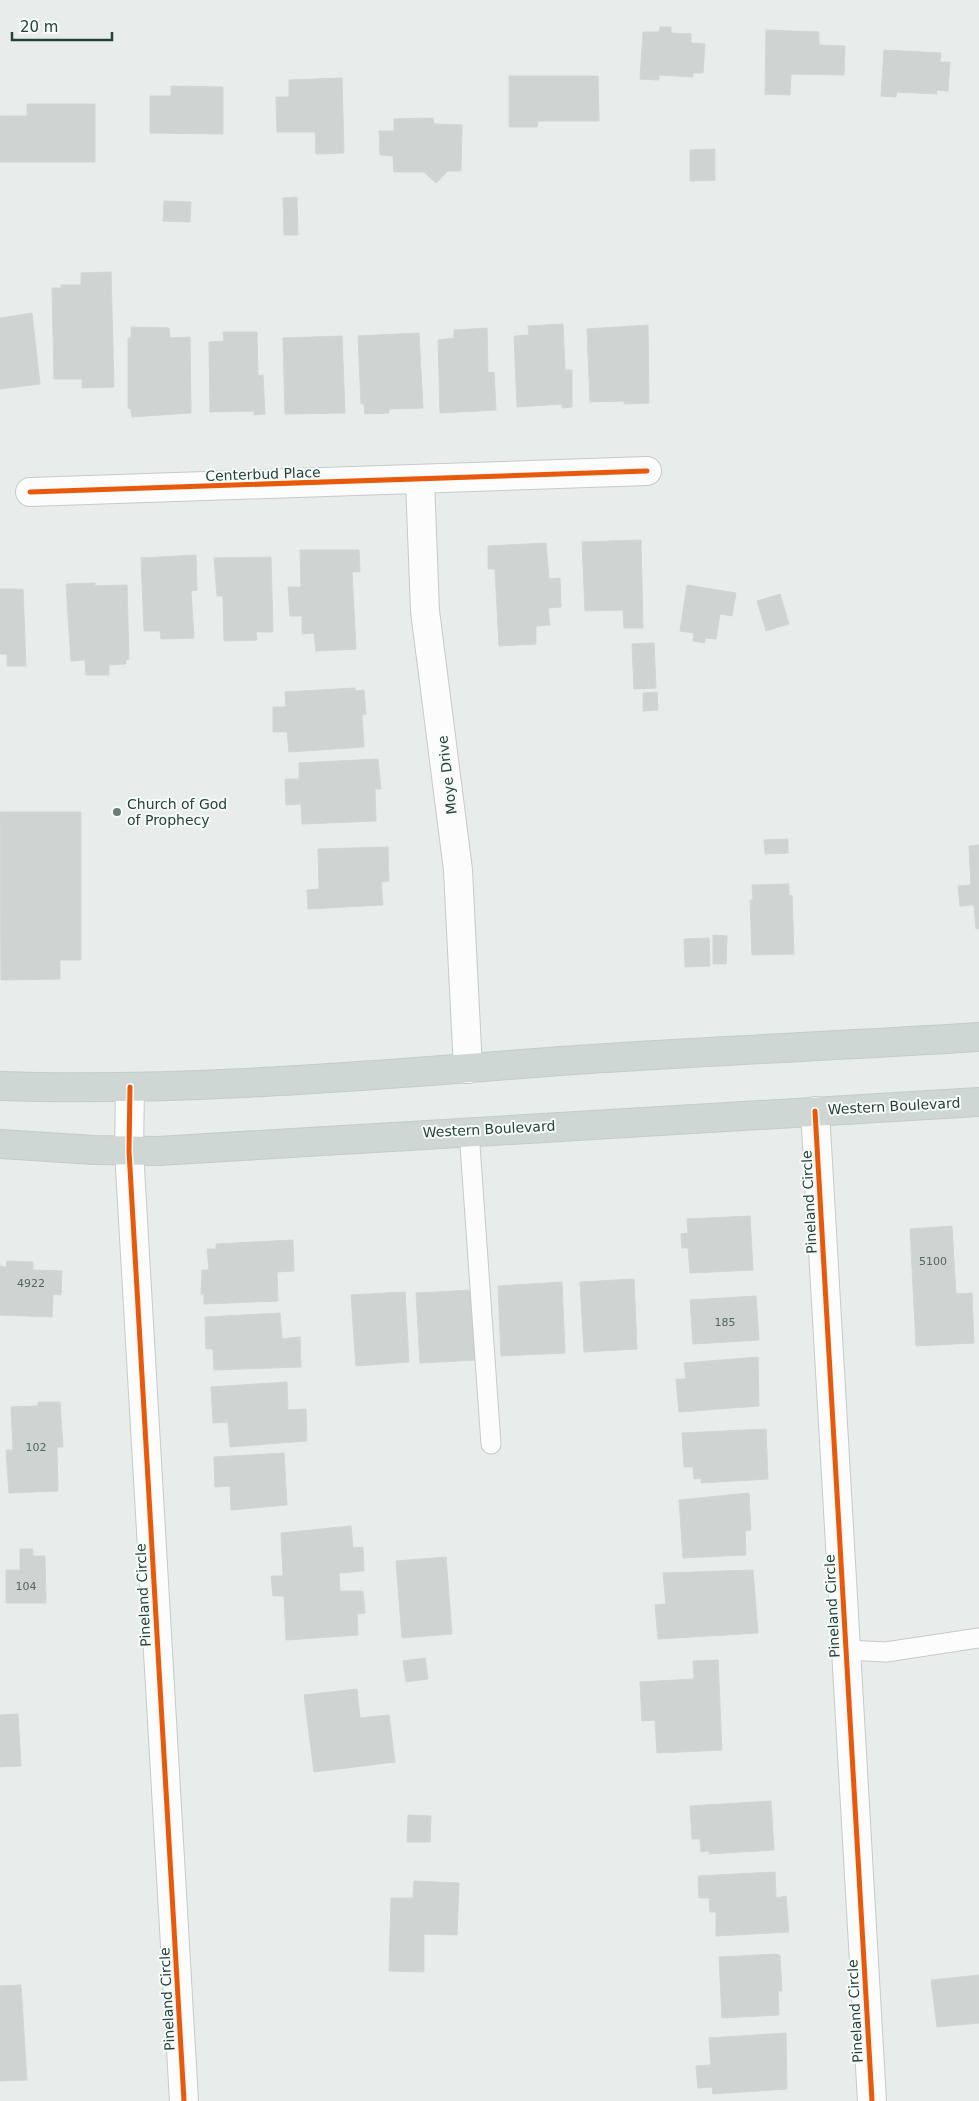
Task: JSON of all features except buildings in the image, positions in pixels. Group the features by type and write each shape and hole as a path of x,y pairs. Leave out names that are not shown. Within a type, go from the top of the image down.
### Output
{"main road":[{"path":"0,1086 130,1087 468,1070 659,1054 979,1037"},
{"name":"Western Boulevard","path":"0,1144 129,1151 979,1102"}],"street":[{"name":"Centerbud Place","path":"30,492 647,471"},
{"name":"Moye Drive","path":"420,480 425,611 458,870 468,1070"},
{"name":"Pineland Circle","path":"130,1087 129,1151 184,2101"},
{"name":"Pineland Circle","path":"816,1111 872,2101"}],"lane":[{"path":"469,1130 491,1444"},
{"path":"846,1650 886,1652 979,1638"}],"cycle path":[{"path":"30,492 647,471"},
{"path":"130,1087 129,1151 184,2101"},
{"path":"815,1111 872,2101"}],"place":[{"name":"Church of God of Prophecy","path":"117,812"}]}
